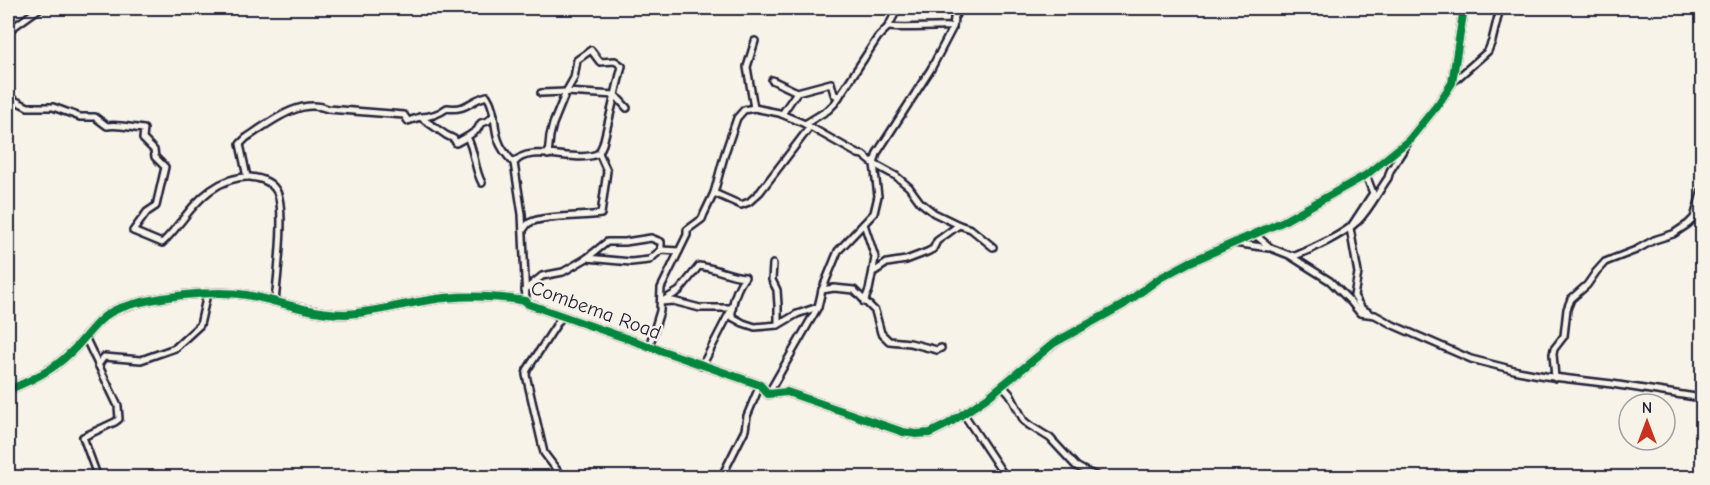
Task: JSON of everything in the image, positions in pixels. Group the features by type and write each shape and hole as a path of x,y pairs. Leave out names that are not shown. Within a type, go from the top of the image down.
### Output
{"street":[{"path":"8,31 40,8"},
{"path":"714,193 741,205 749,202 760,192 807,126 828,110 839,97 878,37 888,27 898,8"},
{"path":"768,394 818,308 822,290 838,251 874,213 878,196 874,164 877,153 931,69 953,27 954,18 960,8"},
{"path":"1452,83 1464,8"},
{"path":"1289,255 1295,256 1312,249 1360,220 1388,178 1409,140 1452,83 1488,51 1500,8"},
{"path":"888,27 953,27"},
{"path":"753,108 747,67 755,41"},
{"path":"514,163 522,156 529,154 548,155 588,157 599,153 622,66 615,60 600,62 591,50 577,60 574,78 553,124 548,155"},
{"path":"772,80 797,92 831,83 834,94 839,97"},
{"path":"782,114 797,92"},
{"path":"541,93 615,95 627,108"},
{"path":"247,177 240,144 292,110 320,106 328,109 404,115 408,121 429,117 447,108 457,110 478,98 487,96 492,104 498,139 505,154 514,163 523,230 526,301"},
{"path":"8,97 28,107 53,107 80,117 95,117 107,126 116,124 124,128 144,129 143,139 154,150 155,157 165,167 156,206 147,213 133,231 162,243 194,203 210,190 231,180 247,177 260,178 270,184 277,192 279,203 280,242 275,302"},
{"path":"649,347 661,302 661,288 687,235 687,230 702,219 714,193 737,118 744,110 753,108 782,114 863,155 896,176 909,187 920,202 934,213 971,229 993,247"},
{"path":"420,117 454,139 456,143 494,115"},
{"path":"467,137 482,183"},
{"path":"768,394 787,392 903,432 916,434 938,430 968,411 1054,343 1123,305 1160,278 1190,262 1282,222 1366,175 1409,140"},
{"path":"523,230 528,223 538,220 601,214 607,171 599,153"},
{"path":"1366,175 1373,193 1350,228 1358,273 1354,296 1362,309 1471,359 1556,378 1702,398"},
{"path":"1556,378 1553,354 1564,336 1567,309 1571,299 1587,285 1605,262 1673,234 1688,224 1694,218 1702,190"},
{"path":"864,224 875,257 869,290 864,302"},
{"path":"873,270 887,263 906,260 933,249 937,241 959,225"},
{"path":"1254,234 1271,248"},
{"path":"525,290 542,276 563,272 587,258 607,242 625,243 651,238 661,242 662,250"},
{"path":"1234,243 1271,248 1289,255 1330,281 1360,313 1375,315"},
{"path":"587,258 631,262 650,260 662,250 679,251"},
{"path":"773,264 772,280 777,290 778,325"},
{"path":"661,302 679,291 699,266 721,270 731,276 745,277 702,366"},
{"path":"822,290 834,288 854,290 874,311 881,333 889,341 910,343 937,350 941,348"},
{"path":"98,365 104,357 141,360 175,348 200,325 207,294"},
{"name":"Combema Road","path":"8,390 58,364 72,352 93,326 105,316 119,309 177,296 207,294 244,294 326,313 345,314 446,298 487,296 526,301 528,304 760,385"},
{"path":"661,302 673,301 700,308 732,308"},
{"path":"732,308 732,316 755,327 778,325 797,314 818,308"},
{"path":"562,316 526,375 544,453 562,477"},
{"path":"85,337 119,412 119,419 115,422 83,437 98,477"},
{"path":"721,477 745,430 747,416 760,385 768,394"},
{"path":"1002,385 1010,394 1024,421 1050,438 1076,466 1101,477"},
{"path":"963,413 1006,477"}],"cycle path":[{"path":"8,390 56,365 105,316 120,308 149,300 183,295 233,293 320,312 345,314 442,298 490,297 526,301 528,304 760,385 768,394 787,392 903,432 930,433 948,424 988,397 1054,343 1123,305 1160,278 1190,262 1282,222 1366,175 1409,140 1452,83 1464,8"}]}
